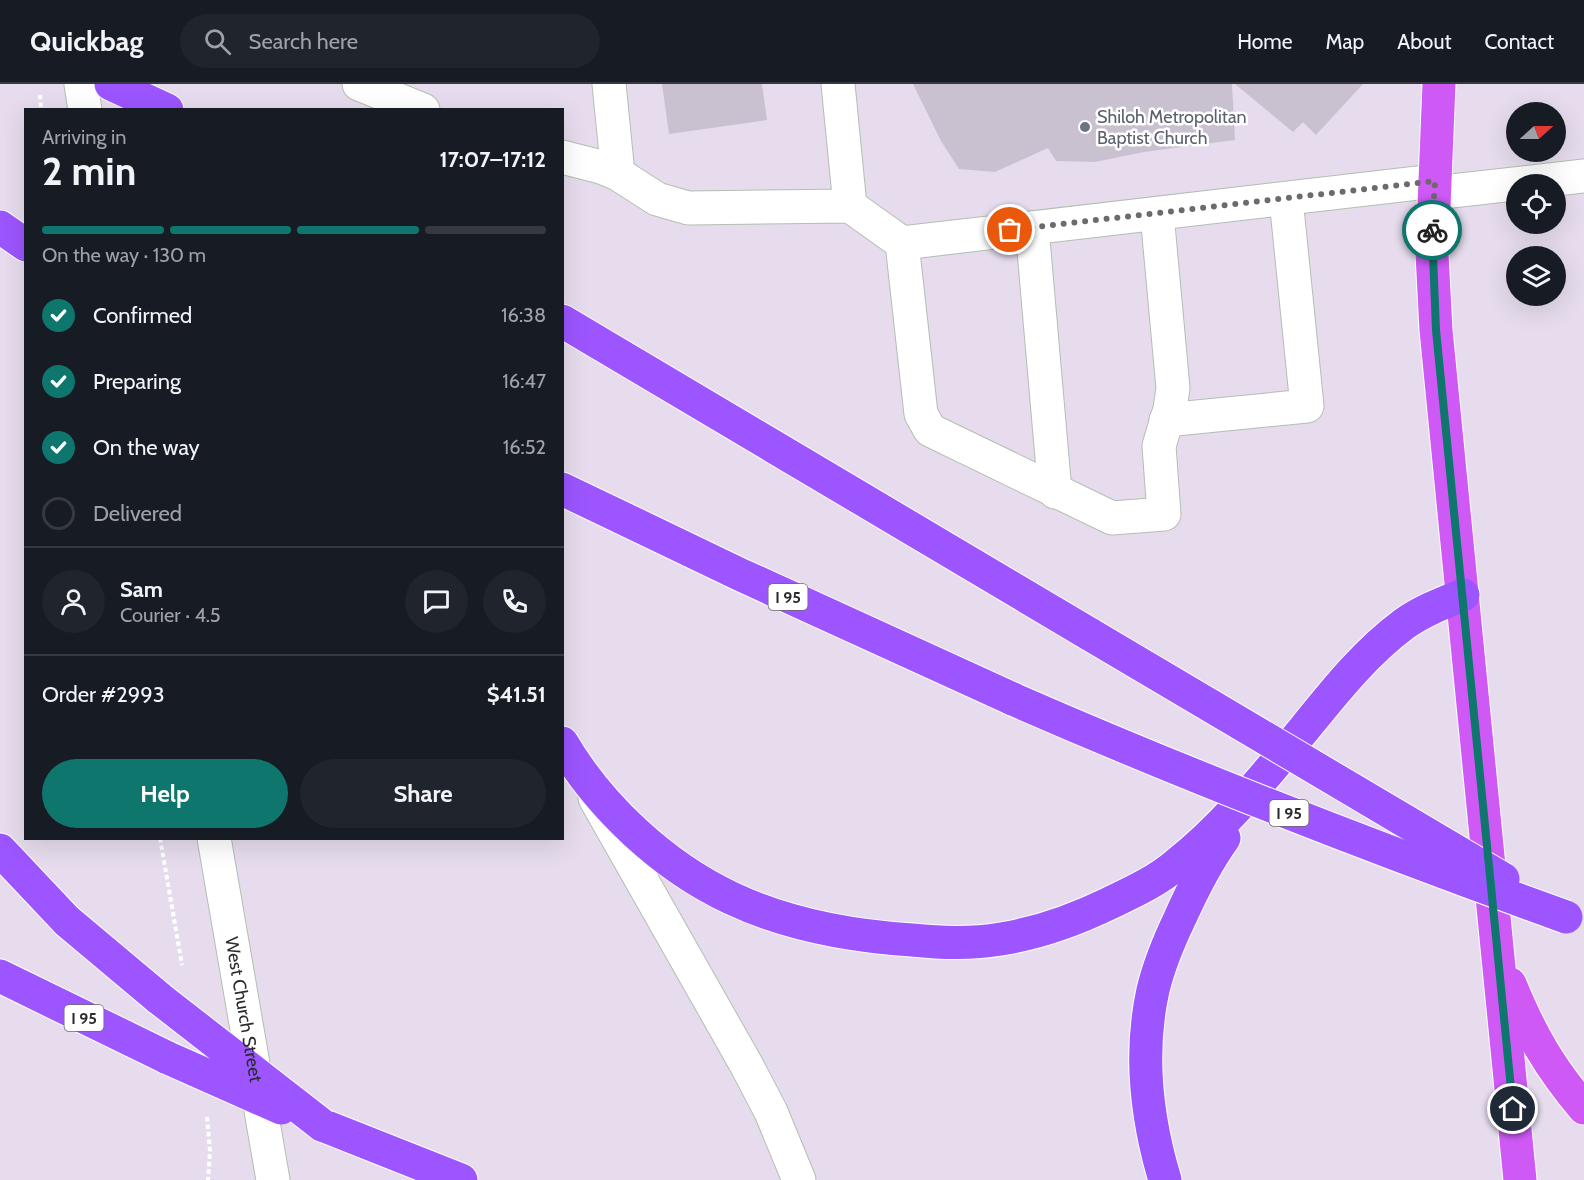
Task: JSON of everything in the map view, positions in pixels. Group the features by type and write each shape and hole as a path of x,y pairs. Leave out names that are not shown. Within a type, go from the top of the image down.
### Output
{"highway":[{"path":"111,84 163,108"},
{"path":"0,214 24,225"},
{"path":"0,227 24,244"},
{"path":"564,322 1575,920"},
{"name":"I 95","path":"564,490 739,574 1015,700 1187,773 1432,869 1575,920"},
{"path":"565,747 601,797 636,833 681,868 729,897 778,916 834,931 898,939 965,942 998,940 1062,924 1090,913 1149,883 1174,867 1234,811 1350,673 1385,640 1406,622 1463,595"},
{"path":"1166,1180 1154,1138 1148,1100 1147,1025 1153,991 1162,960 1197,881 1211,856 1279,760"},
{"path":"0,850 68,921 160,999 322,1125"},
{"name":"I 95","path":"0,976 168,1058 322,1125 461,1180"},
{"path":"0,995 168,1058"}],"main road":[{"path":"1439,84 1432,254 1436,330 1520,1180"},
{"path":"1497,945 1508,978 1535,1041 1552,1068 1584,1108"}],"street":[{"path":"81,84 86,108"},
{"path":"359,84 418,108"},
{"path":"434,84 436,108"},
{"path":"609,84 618,174"},
{"path":"838,84 850,206"},
{"path":"564,157 618,174 657,199 688,208 850,206 902,243 1286,198 1584,176"},
{"path":"1166,420 1307,406 1286,198"},
{"path":"902,243 921,414 924,422 938,435 1112,518 1164,514 1158,457 1173,388 1157,214"},
{"path":"1032,228 1055,492"},
{"path":"565,747 747,1066 771,1112 799,1180"},
{"name":"West Church Street","path":"214,840 273,1180"}],"building":[{"path":"662,84 762,84 767,120 669,134"},
{"name":"Shiloh Metropolitan Baptist Church","path":"913,84 1232,84 1235,140 1144,152 1095,162 1056,161 1048,148 995,172 959,169 941,141"},
{"path":"1235,84 1363,84 1316,135 1303,122 1293,132"}],"way so far":[{"path":"1010,230 1435,181 1432,230"}],"place":[{"name":"Shiloh Metropolitan Baptist Church","path":"1085,127"}],"route":[{"path":"1432,230 1436,330 1513,1109"}]}
